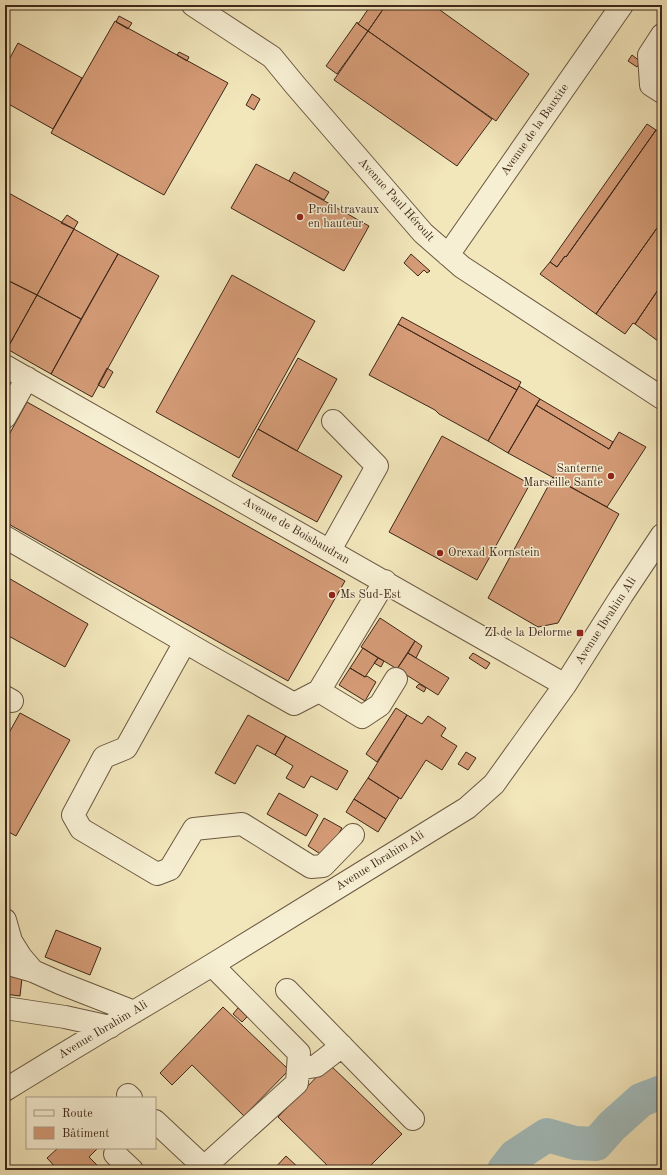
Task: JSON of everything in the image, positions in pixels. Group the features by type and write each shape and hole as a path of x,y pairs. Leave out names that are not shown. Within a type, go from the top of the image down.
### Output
{"street":[{"name":"Avenue Paul Héroult","path":"193,5 272,57 423,233 462,267 662,398"},
{"name":"Avenue de la Bauxite","path":"448,255 622,5"},
{"path":"662,35 648,55 651,84 662,92"},
{"name":"Avenue de Boisbaudran","path":"5,366 565,685"},
{"path":"5,417 27,378"},
{"path":"330,550 377,466 333,421"},
{"name":"Avenue Ibrahim Ali","path":"5,1090 467,808 494,784 565,685 603,624 662,535"},
{"path":"5,537 294,704 319,691 384,581"},
{"path":"185,642 126,748 104,757 73,815 81,830 157,874 170,869 194,828 242,824 311,867 323,866 353,835"},
{"path":"319,691 362,717 380,705 396,680"},
{"path":"5,920 11,941 20,957 33,971"},
{"path":"5,963 33,971 134,1012"},
{"path":"156,1121 203,1169 297,1083 299,1053 212,965"},
{"path":"287,990 413,1119"},
{"path":"5,1008 65,1017 110,1026"},
{"path":"298,1069 316,1066 342,1046"},
{"path":"115,1154 132,1170"}],"building":[{"path":"371,5 386,5 368,31 358,24"},
{"path":"386,5 433,5 529,74 496,121 368,31"},
{"path":"119,16 132,23 128,29 116,22"},
{"path":"115,21 228,83 164,195 51,133"},
{"path":"357,22 368,31 337,74 326,66"},
{"path":"368,31 492,119 457,166 334,80"},
{"path":"18,43 82,78 53,129 5,102 5,67"},
{"path":"179,52 189,57 187,61 177,55"},
{"path":"632,55 641,62 637,67 628,61"},
{"path":"252,94 260,99 254,110 246,105"},
{"path":"647,124 656,130 566,257 565,256 557,267 550,262"},
{"path":"656,130 662,134 662,221 596,314 540,274 550,262 557,267 565,256 566,257"},
{"name":"Profil travaux en hauteur","path":"256,164 369,226 344,271 231,208"},
{"path":"294,172 329,192 324,200 289,181"},
{"path":"5,191 74,229 37,295 5,279"},
{"path":"67,215 78,222 74,229 61,223"},
{"path":"662,221 662,284 635,324 633,323 625,334 596,314"},
{"path":"74,229 118,254 81,319 37,295"},
{"path":"118,254 159,276 92,397 51,374"},
{"path":"411,254 430,271 427,273 424,270 418,276 404,263"},
{"path":"232,275 315,321 239,458 156,412"},
{"path":"5,279 37,295 7,349 5,348"},
{"path":"662,284 662,344 635,324"},
{"path":"37,295 81,319 51,374 7,349"},
{"path":"402,317 521,382 517,390 398,324"},
{"path":"398,324 517,390 488,441 439,414 435,410 369,375"},
{"path":"298,358 337,379 297,451 258,429"},
{"path":"107,368 113,372 104,388 98,385"},
{"path":"519,386 540,399 508,453 488,441"},
{"path":"540,399 613,442 609,449 536,405"},
{"path":"27,402 345,581 288,681 5,522 5,442"},
{"path":"536,405 609,449 619,432 646,447 607,507 508,453"},
{"path":"258,429 342,476 317,522 232,476"},
{"path":"442,436 530,484 477,580 389,532"},
{"path":"553,477 619,514 558,623 538,627 488,598"},
{"path":"5,576 88,624 65,667 5,634"},
{"path":"380,618 415,641 397,669 361,647"},
{"path":"415,641 422,646 416,658 408,653"},
{"path":"363,648 378,658 365,677 350,668"},
{"path":"408,653 449,678 438,695 397,669"},
{"path":"473,653 490,663 486,669 469,658"},
{"path":"378,658 384,661 381,667 374,663"},
{"path":"350,668 376,682 365,701 339,685"},
{"path":"419,684 426,688 424,692 416,687"},
{"path":"396,708 407,715 377,762 366,754"},
{"path":"20,713 70,740 16,836 5,830 5,740"},
{"path":"248,715 286,736 275,755 257,745 235,784 215,773"},
{"path":"407,715 422,724 428,716 446,728 441,736 457,746 442,770 426,760 401,799 368,778"},
{"path":"286,736 348,771 337,790 311,776 304,788 286,778 293,766 275,755"},
{"path":"466,752 476,758 468,770 458,764"},
{"path":"368,778 399,798 386,819 354,799"},
{"path":"279,793 318,815 306,836 267,814"},
{"path":"354,799 386,819 378,832 346,812"},
{"path":"324,818 342,828 325,857 308,846"},
{"path":"56,930 101,948 90,975 45,957"},
{"path":"5,975 22,978 20,996 5,994"},
{"path":"223,1007 289,1070 244,1116 192,1065 172,1085 160,1073"},
{"path":"238,1008 247,1017 242,1022 233,1014"},
{"path":"329,1064 402,1134 366,1170 332,1170 278,1117"},
{"path":"57,1149 97,1149 89,1157 102,1170 58,1170 47,1158"},
{"path":"286,1156 301,1170 273,1170"}],"waterway":[{"path":"504,1170 515,1156 547,1135 575,1143 596,1144 612,1126 641,1100 662,1092"}],"place":[{"name":"Profil travaux en hauteur","path":"300,217"},
{"name":"Santerne Marseille Sante","path":"611,476"},
{"name":"Orexad Kornstein","path":"440,553"},
{"name":"Ms Sud-Est","path":"332,595"},
{"name":"ZI de la Delorme","path":"580,633"}]}
